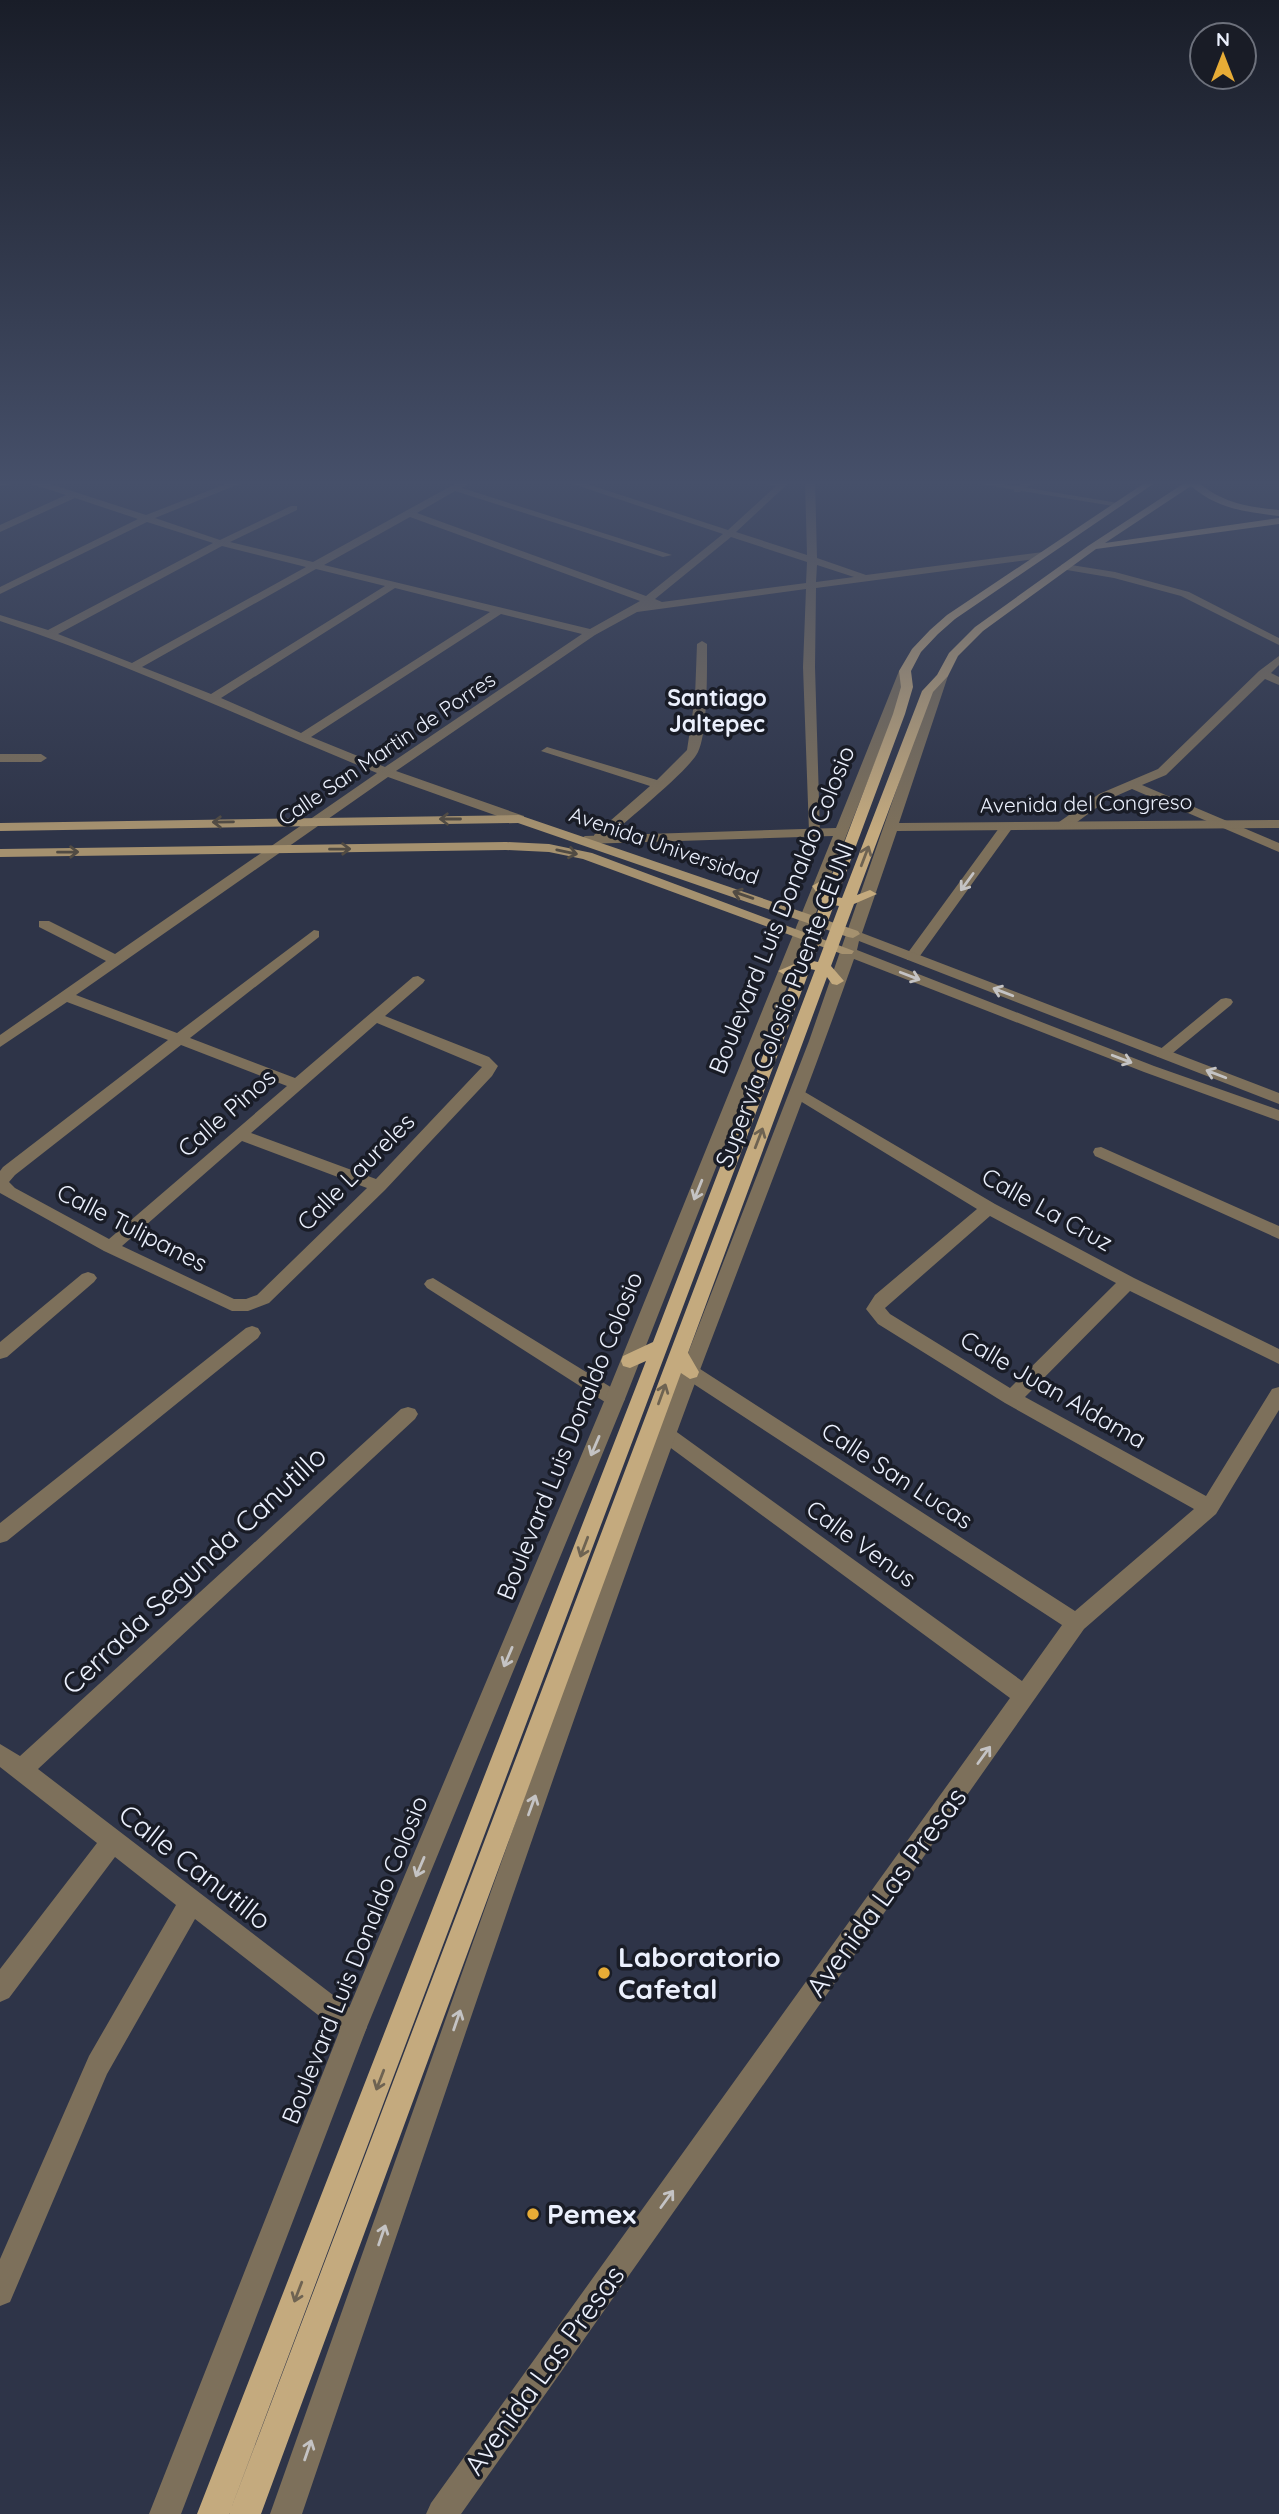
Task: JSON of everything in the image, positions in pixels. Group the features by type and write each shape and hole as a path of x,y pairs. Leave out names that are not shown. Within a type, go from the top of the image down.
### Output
{"main road":[{"name":"Boulevard Luis Donaldo Colosio","path":"905,671 916,651 951,617 980,597"},
{"path":"942,676 953,655 970,637 1025,597"},
{"name":"Supervía Colosio Puente CEUNI","path":"676,1356 681,1290 893,730 907,687 905,671"},
{"name":"Supervía Colosio Puente CEUNI","path":"676,1356 928,691 942,676"},
{"name":"Avenida Universidad","path":"0,827 316,820 519,819 592,839 850,943"},
{"name":"Avenida Universidad","path":"0,853 506,846 549,848 587,856 804,926"},
{"path":"819,886 827,898 842,902 870,894"},
{"path":"785,971 801,965 820,966 834,975 837,981"},
{"path":"629,1361 676,1356"},
{"path":"213,2514 676,1356"},
{"path":"245,2514 676,1356"}],"street":[{"path":"49,634 118,597"},
{"path":"133,667 256,597"},
{"path":"212,698 374,597"},
{"path":"449,597 591,633"},
{"path":"641,597 661,606"},
{"path":"634,609 651,597"},
{"name":"Calle San Martin de Porres","path":"0,1042 272,850 389,773 591,633 634,609 726,597"},
{"path":"810,597 809,667 816,831"},
{"path":"1191,597 1279,642"},
{"path":"302,738 500,610"},
{"path":"0,618 49,634 212,698 389,773 519,819"},
{"path":"592,839 693,751 701,697 702,644"},
{"path":"1064,825 1103,797 1163,772 1279,659"},
{"name":"Boulevard Luis Donaldo Colosio","path":"165,2514 354,2027 615,1399 905,671"},
{"path":"1264,674 1279,682"},
{"path":"286,2514 506,1878 667,1435 676,1356 798,1093 850,943 870,894 942,676"},
{"path":"547,751 658,784"},
{"path":"0,758 41,758"},
{"path":"1130,784 1279,848"},
{"name":"Avenida del Congreso","path":"893,827 1279,824"},
{"path":"912,957 1007,827"},
{"path":"592,839 841,832"},
{"path":"44,924 117,960"},
{"path":"0,1183 9,1171 314,934"},
{"name":"Avenida Universidad","path":"850,943 912,957 1279,1099"},
{"name":"Avenida Universidad","path":"850,943 1149,1069 1279,1116"},
{"name":"Calle Pinos","path":"110,1247 418,980"},
{"path":"65,996 298,1084"},
{"path":"1163,1054 1226,1002"},
{"name":"Calle Laureles","path":"248,1305 262,1299 379,1186 487,1073 490,1066 484,1060 377,1018"},
{"name":"Calle La Cruz","path":"798,1093 989,1208 1128,1282 1279,1357"},
{"path":"240,1135 379,1186"},
{"path":"1101,1152 1279,1233"},
{"name":"Calle Tulipanes","path":"0,1183 9,1192 110,1247 232,1305 248,1305"},
{"name":"Calle Juan Aldama","path":"989,1208 881,1299 875,1309 884,1319 1012,1398 1209,1508"},
{"path":"0,1352 88,1278"},
{"path":"1012,1398 1128,1282"},
{"path":"433,1284 615,1399"},
{"path":"0,1535 252,1333"},
{"name":"Calle San Lucas","path":"676,1356 1076,1623"},
{"name":"Avenida Las Presas","path":"442,2514 1076,1623 1209,1508 1279,1394"},
{"name":"Cerrada Segunda Canutillo","path":"21,1770 408,1414"},
{"name":"Calle Venus","path":"667,1435 1025,1696"},
{"name":"Calle Canutillo","path":"0,1754 354,2027"},
{"path":"0,1989 113,1841"},
{"path":"0,2292 97,2065 191,1902"}],"place":[{"name":"Laboratorio Cafetal","path":"604,1973"},
{"name":"Pemex","path":"533,2214"}],"district":[{"name":"Santiago Jaltepec","path":"717,711"}]}
